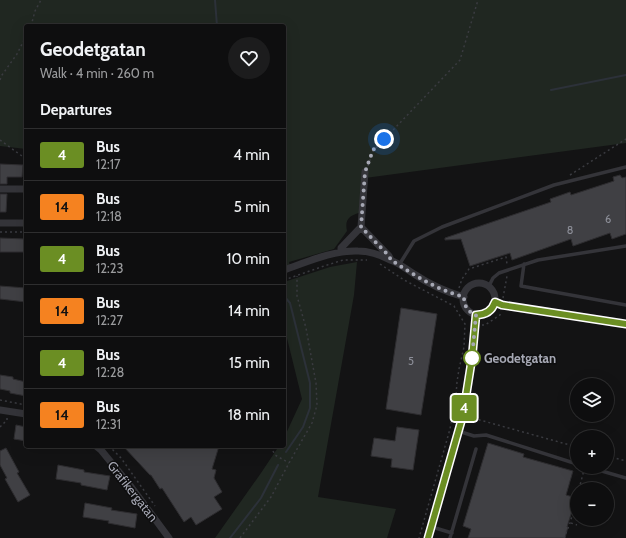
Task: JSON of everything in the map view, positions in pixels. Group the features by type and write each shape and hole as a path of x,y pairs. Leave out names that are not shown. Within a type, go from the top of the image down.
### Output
{"street":[{"path":"341,252 341,248 361,227 365,172"},
{"path":"0,189 24,189"},
{"path":"0,223 24,224"},
{"path":"361,227 389,256 391,260"},
{"path":"286,269 329,255 341,252 358,251 375,254 391,260 432,285 460,296 468,310 476,315 486,314 493,307 495,302 494,293 488,286 480,284 475,284 460,296"},
{"path":"495,302 502,305 626,324"},
{"path":"428,538 463,415 472,358 476,315"},
{"path":"0,410 24,414"},
{"name":"Grafikergatan","path":"98,448 132,488 168,538"}],"lane":[{"path":"399,265 414,241 442,227 554,185 626,167"},
{"path":"488,286 493,278 499,273 524,264 538,260 626,246"},
{"path":"524,264 521,286 626,305"},
{"path":"458,431 474,436 486,435 570,462"},
{"path":"450,538 476,449"},
{"path":"612,474 626,478"},
{"path":"431,527 452,533"}],"path":[{"path":"32,24 41,0"},
{"path":"365,172 373,150 460,60 478,0"},
{"path":"0,80 17,54 24,40"},
{"path":"567,177 626,139"},
{"path":"0,140 24,158"},
{"path":"0,232 24,232"},
{"path":"460,296 462,279 469,269 506,257 508,269"},
{"path":"286,279 344,260 367,260"},
{"path":"378,263 404,280 454,306 465,324 464,347 459,369 450,429 418,538"},
{"path":"240,538 271,497 312,423 317,405 316,383 306,328 297,296 297,276"},
{"path":"0,400 24,404"},
{"path":"463,415 570,446"},
{"path":"111,448 121,458 156,507"},
{"path":"273,451 275,455 289,464"},
{"path":"614,458 626,461"},
{"path":"564,538 570,523"}],"shaded area":[{"path":"0,0 626,0 626,143 365,178 362,212 349,218 346,227 347,231 334,249 289,262 290,266 286,267 286,24 24,24 24,149 0,146"},
{"path":"357,262 354,295 318,497 396,509 387,538 215,538 278,448 286,448 286,434 302,399 286,334 286,281 330,267"}],"building":[{"path":"0,164 23,165 22,177 7,177 7,184 0,184"},
{"path":"620,175 622,178 626,177 626,234 612,239 610,233 573,246 571,239 512,260 510,253 470,266 461,239 445,240 445,238 551,202 550,199 570,192 571,195 614,181 613,177"},
{"path":"0,194 7,194 6,212 0,212"},
{"path":"0,238 24,239 24,252 0,252"},
{"path":"0,286 24,288 24,302 0,299"},
{"path":"401,308 437,314 421,415 386,409"},
{"path":"0,375 13,377 13,379 24,382 24,396 0,389"},
{"path":"16,425 24,427 24,441 14,439"},
{"path":"397,427 419,430 413,470 391,467 392,459 371,456 374,438 395,441"},
{"path":"488,443 524,454 523,457 570,470 570,474 572,474 566,495 570,496 570,517 565,538 468,538 471,529 463,526"},
{"path":"6,448 19,472 17,473 30,495 18,502 5,479 7,478 0,465 0,451"},
{"path":"125,448 218,448 212,469 216,470 214,478 222,492 214,497 222,509 196,525 191,517 184,522 162,488 160,489 150,475"},
{"path":"58,465 84,470 84,472 110,476 107,490 81,485 81,483 56,479"},
{"path":"85,503 112,508 111,510 137,514 135,528 108,523 109,521 83,517"}],"waterway":[{"path":"215,0 217,24"},
{"path":"551,90 626,75"},
{"path":"286,298 290,303 310,383 310,408 303,427 286,452"},
{"path":"230,538 261,498 278,465"}],"bus line":[{"name":"4","path":"428,538 463,415 469,382 476,315 486,314 493,307 495,302 502,305 626,324"}],"place":[{"name":"Geodetgatan","path":"472,358"}],"route":[{"path":"384,139 373,150 365,172 361,227 389,256 391,260 432,285 464,297 465,306 476,315 472,358"}]}
